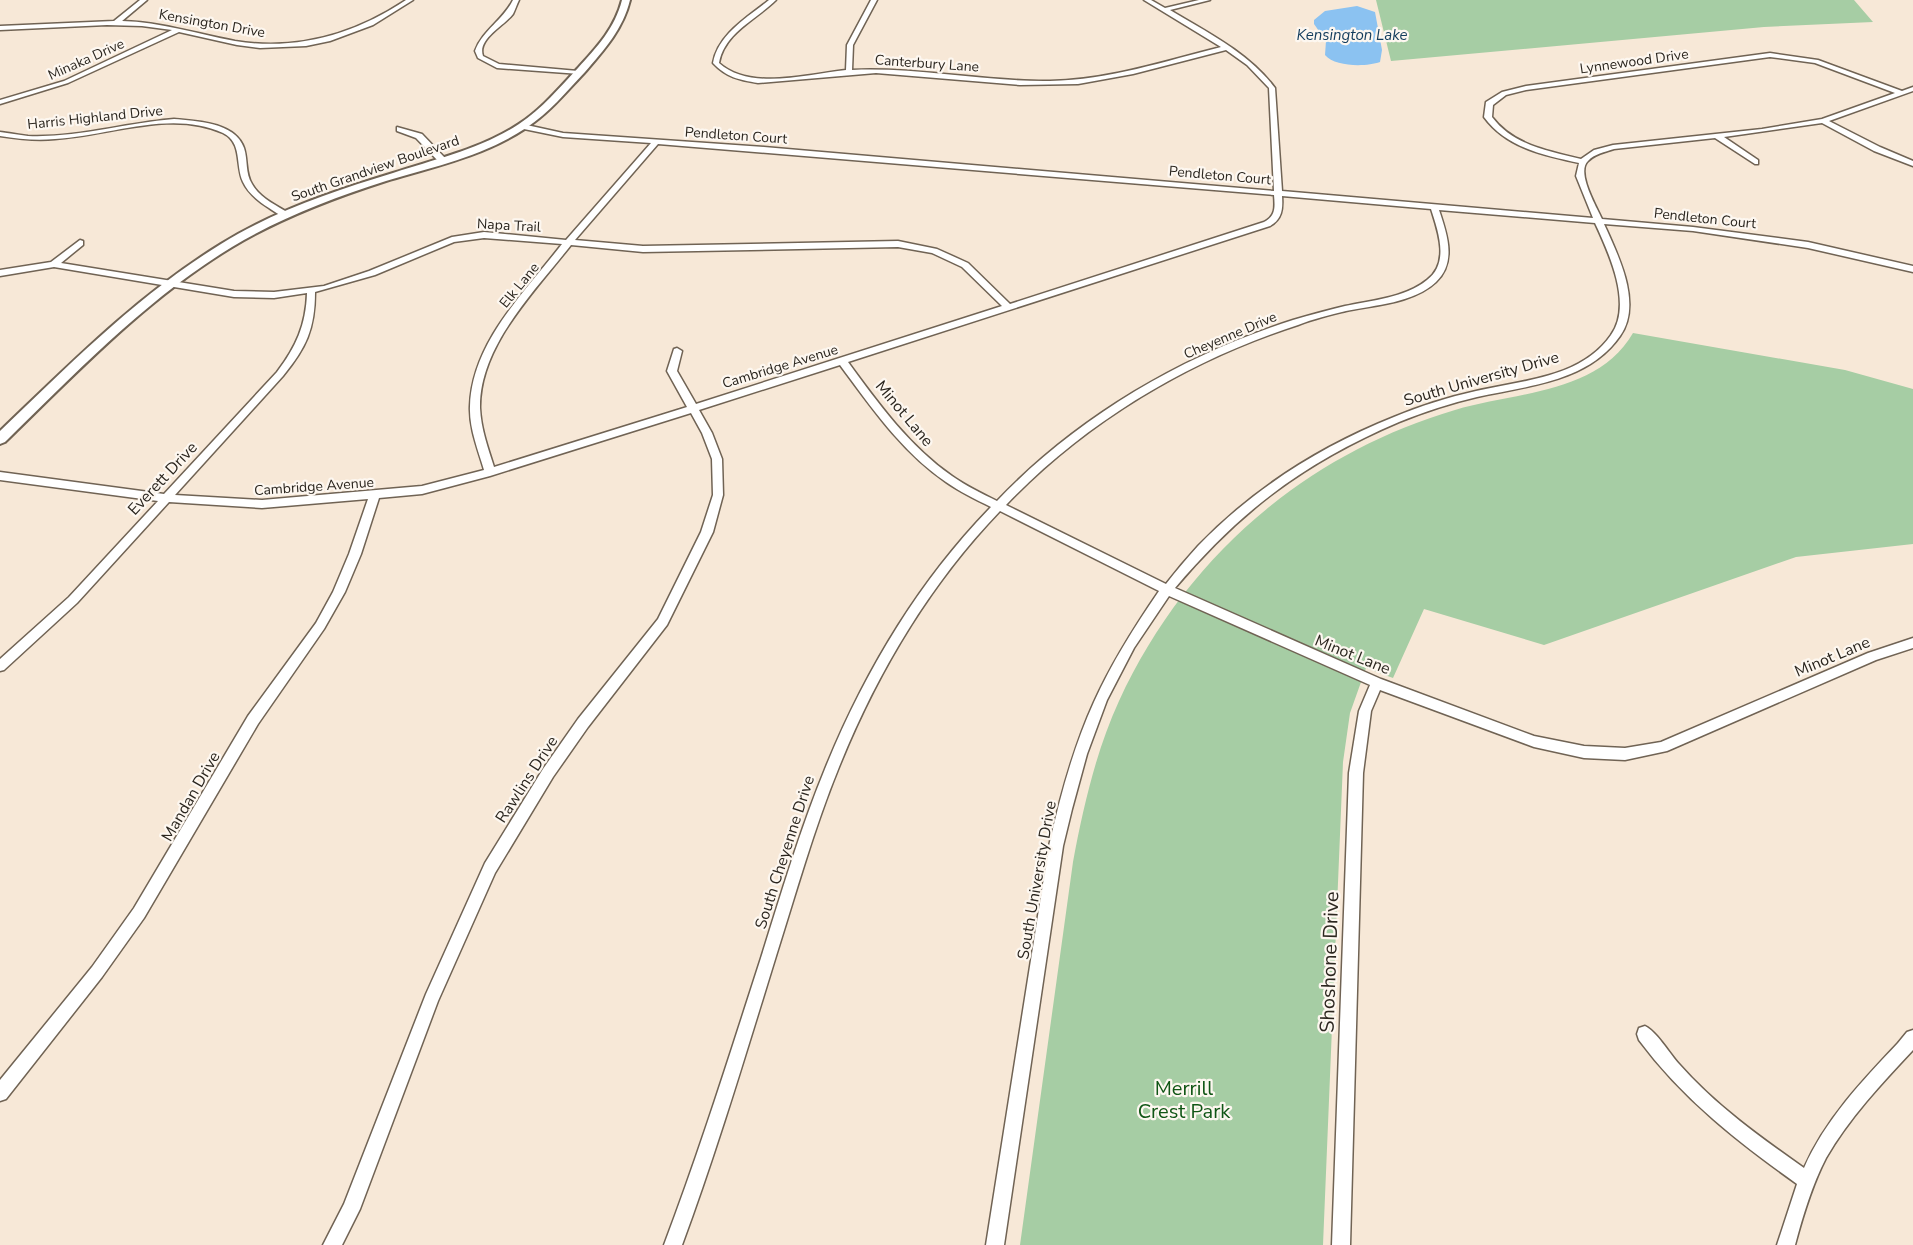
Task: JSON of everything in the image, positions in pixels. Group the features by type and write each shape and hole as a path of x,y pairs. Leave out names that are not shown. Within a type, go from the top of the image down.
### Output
{"street":[{"path":"116,23 144,0"},
{"name":"Kensington Drive","path":"0,28 116,23 178,30 247,44 310,42 368,27 410,0"},
{"path":"516,0 503,22 481,42 478,51 480,57 497,66 578,74"},
{"name":"South Grandview Boulevard","path":"0,438 169,284 229,244 285,215 354,188 486,145 522,126 541,112 578,74 614,31 626,0"},
{"name":"Canterbury Lane","path":"773,0 739,27 718,52 716,63 721,69 734,76 761,80 849,72 918,73 1036,83 1076,82 1121,74 1224,48"},
{"path":"849,72 850,45 874,0"},
{"name":"Cambridge Avenue","path":"0,476 243,504 374,496 435,488 842,361 1267,224 1277,216 1278,193 1272,88 1258,71 1147,0"},
{"path":"1162,10 1207,0"},
{"name":"Minaka Drive","path":"0,102 66,82 178,30"},
{"name":"Lynnewood Drive","path":"1583,162 1536,149 1512,139 1491,122 1487,112 1489,104 1504,93 1518,89 1770,55 1816,61 1908,91"},
{"path":"1583,162 1597,152 1612,147 1717,136 1823,121 1908,91"},
{"path":"1823,121 1913,164"},
{"name":"Harris Highland Drive","path":"0,134 19,138 53,138 170,122 213,127 233,136 240,144 245,177 253,192 285,215"},
{"name":"Pendleton Court","path":"522,126 562,135 764,149 1747,235 1808,245 1913,269"},
{"path":"400,129 419,136 442,160"},
{"path":"1717,136 1755,162"},
{"name":"Elk Lane","path":"490,472 477,430 475,407 482,367 489,350 507,321 568,243 655,143"},
{"name":"South University Drive","path":"995,1245 1056,846 1067,798 1101,701 1124,654 1174,579 1216,533 1290,474 1330,449 1380,426 1443,403 1558,375 1599,353 1617,334 1626,310 1626,297 1580,176 1583,162"},
{"name":"Cheyenne Drive","path":"998,506 1071,439 1134,396 1193,364 1285,326 1407,294 1431,282 1439,273 1445,256 1434,207"},
{"name":"Napa Trail","path":"0,273 54,264 245,296 311,291 350,281 445,242 469,236 504,236 643,249 886,243 909,245 934,251 965,266 1008,307"},
{"path":"54,264 80,243"},
{"name":"Everett Drive","path":"0,666 73,600 292,359 309,327 311,291"},
{"name":"Rawlins Drive","path":"332,1245 351,1209 454,943 490,868 548,773 583,723 663,622 707,532 718,495 719,470 714,447 672,371 678,351"},
{"name":"Minot Lane","path":"842,361 895,432 919,457 956,485 1270,638 1377,683 1534,741 1584,752 1625,754 1662,747 1872,656 1913,643"},
{"name":"Mandan Drive","path":"0,1093 91,981 139,913 253,720 320,626 356,554 374,496"},
{"name":"South Cheyenne Drive","path":"673,1245 832,766 872,681 896,638 938,576 998,506"},
{"name":"Shoshone Drive","path":"1341,1245 1356,773 1365,711 1377,683"},
{"path":"1645,1034 1686,1087 1762,1150 1807,1181"},
{"path":"1786,1245 1795,1210 1807,1181 1837,1127 1913,1038"}],"green space":[{"path":"1376,0 1854,0 1873,22 1764,27 1391,61"},
{"name":"Merrill Crest Park","path":"1633,333 1845,370 1913,389 1913,544 1796,557 1544,645 1424,609 1393,678 1366,668 1350,713 1343,762 1323,1245 1020,1245 1073,862 1086,801 1097,760 1119,701 1146,650 1178,602 1214,558 1255,519 1300,484 1348,454 1400,429 1455,410 1553,388 1577,379 1599,368 1618,353"}],"water":[{"name":"Kensington Lake","path":"1357,6 1375,12 1382,50 1380,62 1367,65 1343,64 1325,55 1326,41 1314,24 1314,20 1325,11"}]}
